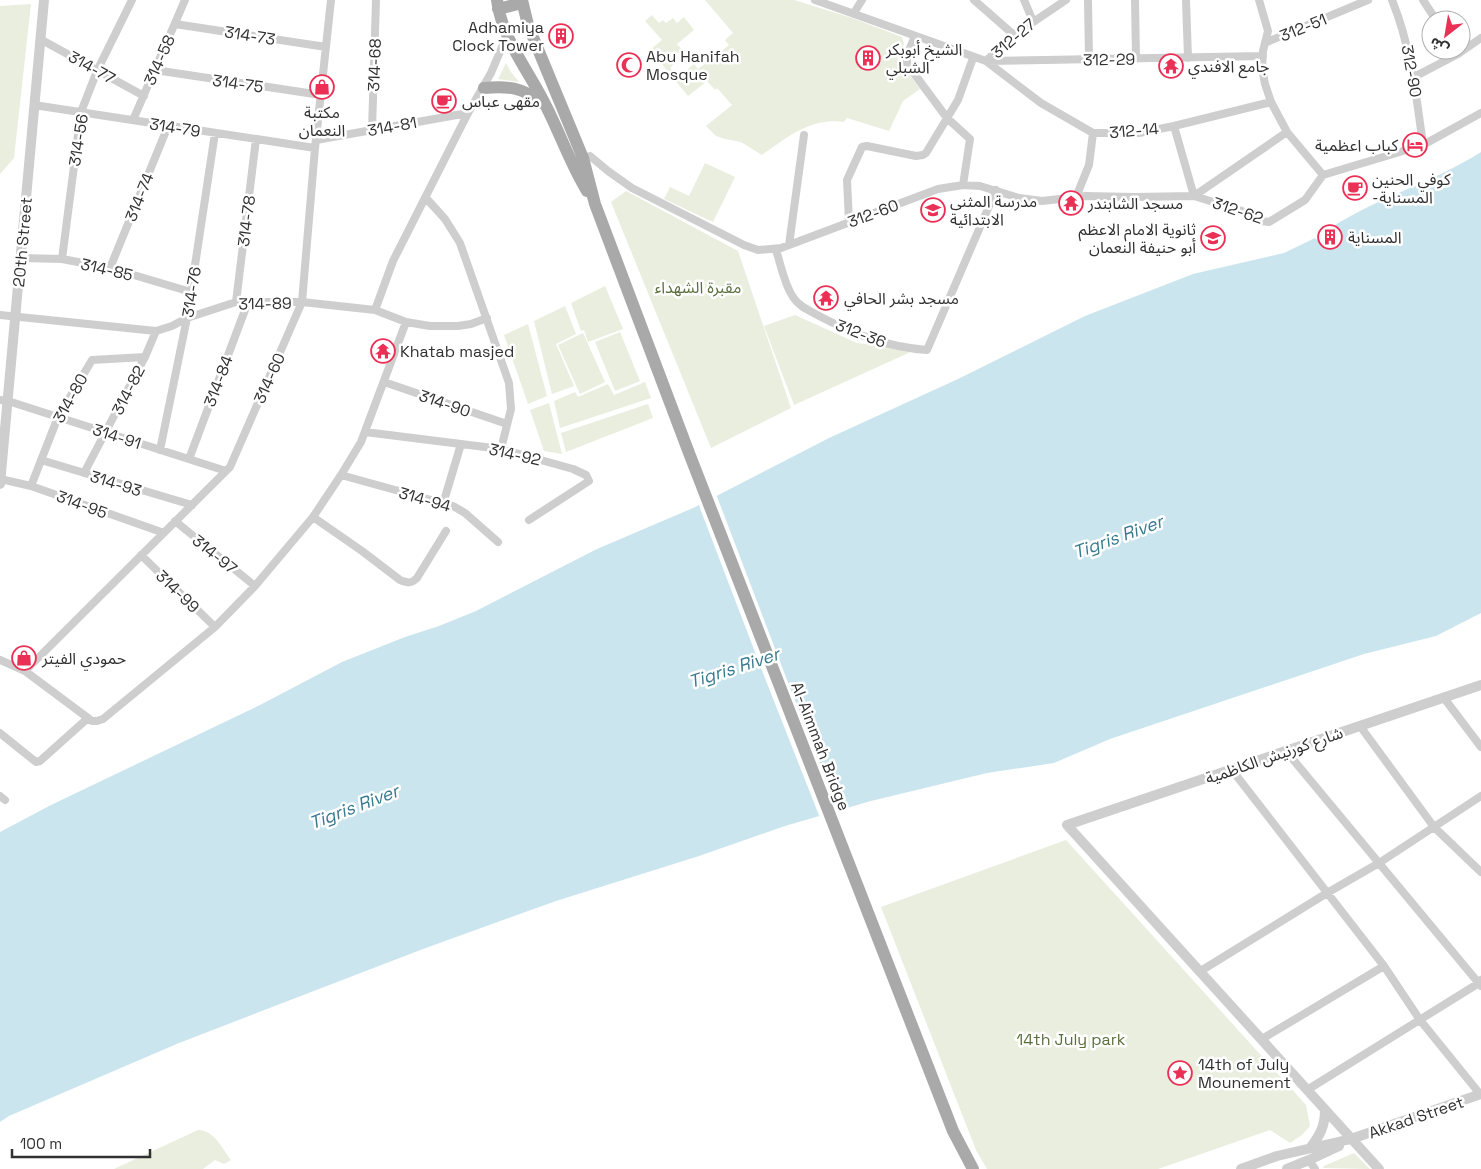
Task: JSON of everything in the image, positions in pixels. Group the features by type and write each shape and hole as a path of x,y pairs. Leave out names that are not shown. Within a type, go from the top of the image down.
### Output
{"main road":[{"path":"524,1 528,25 583,158 595,205 571,164 547,107 506,35 497,4 524,1"},
{"path":"506,35 528,25"},
{"path":"484,88 510,87 521,90 532,95 547,107"},
{"name":"Al-Aimmah Bridge","path":"595,205 692,462 954,1131 973,1169"},
{"name":"Al-Aimmah Bridge","path":"954,1131 964,1169"}],"street":[{"name":"20th Street","path":"0,484 4,400 16,318 44,0"},
{"name":"314-56","path":"62,259 80,112 132,0"},
{"name":"314-58","path":"133,120 185,0"},
{"name":"314-60","path":"25,670 230,467 302,302 315,144 331,0"},
{"name":"314-68","path":"372,130 376,0"},
{"path":"815,0 973,58 986,61"},
{"path":"854,13 862,0"},
{"path":"974,0 1014,35"},
{"path":"1024,0 1033,21"},
{"name":"312-27","path":"986,61 1014,35 1066,0"},
{"path":"1088,0 1090,59"},
{"path":"1135,0 1136,58"},
{"path":"1186,0 1188,58"},
{"path":"1259,0 1268,31 1262,56 1265,84 1271,102 1288,132 1323,175 1423,145 1481,114"},
{"name":"312-51","path":"1266,42 1368,0"},
{"name":"312-90","path":"1392,0 1408,45 1423,145"},
{"name":"314-73","path":"175,24 326,47"},
{"path":"375,310 393,261 468,113 484,88 499,57 506,35"},
{"path":"915,36 907,55 907,64 946,118 970,140 962,185"},
{"name":"314-77","path":"40,39 144,96"},
{"name":"312-29","path":"986,61 1262,56"},
{"path":"849,222 847,180 862,147 867,146 916,156 923,155 958,100 973,58"},
{"path":"1414,77 1443,60"},
{"name":"312-14","path":"986,61 1041,103 1093,134 1139,133 1271,102"},
{"name":"314-75","path":"155,70 320,95"},
{"name":"314-79","path":"34,105 256,139 315,144"},
{"name":"314-81","path":"315,144 372,130 468,113"},
{"name":"314-74","path":"110,268 168,126"},
{"path":"1174,126 1194,196 1288,132"},
{"name":"314-76","path":"160,450 187,318 215,133"},
{"path":"1076,197 1089,165 1093,134"},
{"path":"789,245 804,135"},
{"name":"314-78","path":"236,302 256,139"},
{"name":"312-60","path":"583,158 590,156 608,172 632,188 744,245 758,250 776,250 938,189 962,185 980,186 1030,200 1054,200 1076,197 1194,196"},
{"name":"312-62","path":"1194,196 1242,211 1261,221 1269,222 1305,200 1323,175"},
{"name":"312-36","path":"776,250 789,291 800,305 855,334 890,345 927,350 996,190"},
{"path":"426,198 444,219 460,243 510,383 511,409 500,449"},
{"name":"314-85","path":"21,258 62,259 110,268 191,292"},
{"name":"314-89","path":"0,315 156,331 172,326 187,318 236,302 302,302 375,310 406,322 430,326 458,326 471,324 487,318"},
{"name":"314-84","path":"189,459 248,302"},
{"path":"0,660 25,670 92,721 97,721 103,719 215,627 255,586 313,517 341,475 361,442 406,322"},
{"name":"314-82","path":"84,473 145,357 156,331"},
{"name":"314-80","path":"31,486 58,417 92,360 145,357"},
{"name":"314-90","path":"384,382 507,424"},
{"name":"314-91","path":"4,400 226,471"},
{"name":"314-92","path":"365,432 500,449 573,469 586,475 589,481 529,520"},
{"path":"443,504 461,444"},
{"name":"314-93","path":"41,460 192,505"},
{"name":"314-94","path":"341,475 459,509 498,542"},
{"name":"314-95","path":"0,479 31,486 164,533"},
{"path":"313,517 400,580 407,583 412,583 417,578 446,531"},
{"name":"314-97","path":"175,521 255,586"},
{"name":"314-99","path":"141,555 215,627"},
{"name":"شارع كورنيش الكاظمية","path":"1199,972 1067,825 1481,685"},
{"path":"1444,698 1481,747"},
{"path":"0,733 32,761 36,762 40,761 88,718"},
{"path":"1360,726 1434,827 1481,872"},
{"path":"1286,751 1480,983 1307,1090"},
{"path":"1232,770 1384,966 1420,1020 1481,1094"},
{"path":"1379,1169 1199,972 1327,892 1380,863 1481,796"},
{"path":"1262,1039 1384,966"},
{"name":"Akkad Street","path":"1242,1169 1277,1156 1351,1139 1481,1094"},
{"path":"1311,1147 1322,1132 1325,1110"},
{"name":"Akkad Street","path":"1287,1169 1312,1165 1351,1139"}],"green space":[{"path":"705,0 794,0 852,18 902,37 904,44 897,58 920,89 903,101 889,131 847,118 844,122 832,121 811,125 790,135 762,155 741,142 716,136 706,126 732,105 717,88 715,90 707,81 688,96 650,50 662,40 645,21 652,15 659,23 663,20 666,23 673,18 677,23 684,17 694,30 677,44 687,56 685,57 680,51 671,58 675,63 670,68 678,77 694,64 698,69 729,45 725,40 733,33"},
{"path":"31,4 14,158 0,174 0,6"},
{"path":"506,63 511,72 519,82 498,79"},
{"path":"705,163 735,177 713,222 664,199 670,187 689,196"},
{"name":"مقبرة الشهداء","path":"626,191 738,251 791,408 711,448 611,202"},
{"path":"605,286 623,329 588,342 584,330 581,331 571,303"},
{"path":"565,306 576,334 556,344 574,386 552,394 534,321"},
{"path":"795,315 857,343 915,350 794,405 764,326"},
{"path":"528,324 547,396 528,404 504,335"},
{"path":"620,332 640,381 615,391 595,342"},
{"path":"583,333 605,382 580,394 558,345"},
{"path":"645,382 651,398 560,428 554,401 575,392 578,397 608,384 614,395"},
{"path":"549,403 562,454 544,451 530,410"},
{"path":"648,404 653,418 566,452 561,433"},
{"name":"14th July park","path":"1066,840 1306,1105 1310,1126 1302,1135 1290,1143 1270,1130 1158,1169 987,1169 976,1150 881,907"},
{"path":"198,1130 213,1136 231,1160 224,1164 215,1160 203,1169 114,1169"},
{"path":"1354,1153 1370,1169 1323,1168 1324,1166"}],"water":[{"name":"Tigris River","path":"1481,152 1481,613 1436,636 1364,654 1110,739 1054,763 987,773 871,801 785,826 699,856 556,901 423,949 179,1043 9,1116 0,1122 0,832 51,805 260,705 342,662 476,611 597,549 693,508 829,438 958,379 1085,316 1193,274 1284,253 1315,238 1322,245 1333,246 1337,239 1332,227 1368,207 1463,163"}],"pier":[{"path":"716,494 839,813 820,818 763,673 698,503"}],"place":[{"name":"Adhamiya Clock Tower","path":"561,36"},
{"name":"الشيخ أبوبكر الشبلي","path":"868,58"},
{"name":"Abu Hanifah Mosque","path":"629,65"},
{"name":"جامع الافندي","path":"1171,66"},
{"name":"مكتبة النعمان","path":"322,87"},
{"name":"مقهى عباس","path":"444,101"},
{"name":"كباب اعظمية","path":"1415,145"},
{"name":"كوفي الحنين -المسناية","path":"1355,188"},
{"name":"مسجد الشابندر","path":"1071,203"},
{"name":"مدرسة المثنى الابتدائية","path":"933,210"},
{"name":"المسناية","path":"1330,237"},
{"name":"ثانوية الامام الاعظم أبو حنيفة النعمان","path":"1213,238"},
{"name":"مسجد بشر الحافي","path":"826,298"},
{"name":"Khatab masjed","path":"383,351"},
{"name":"حمودي الفيتر","path":"24,658"},
{"name":"14th of July Mounement","path":"1180,1073"}]}
